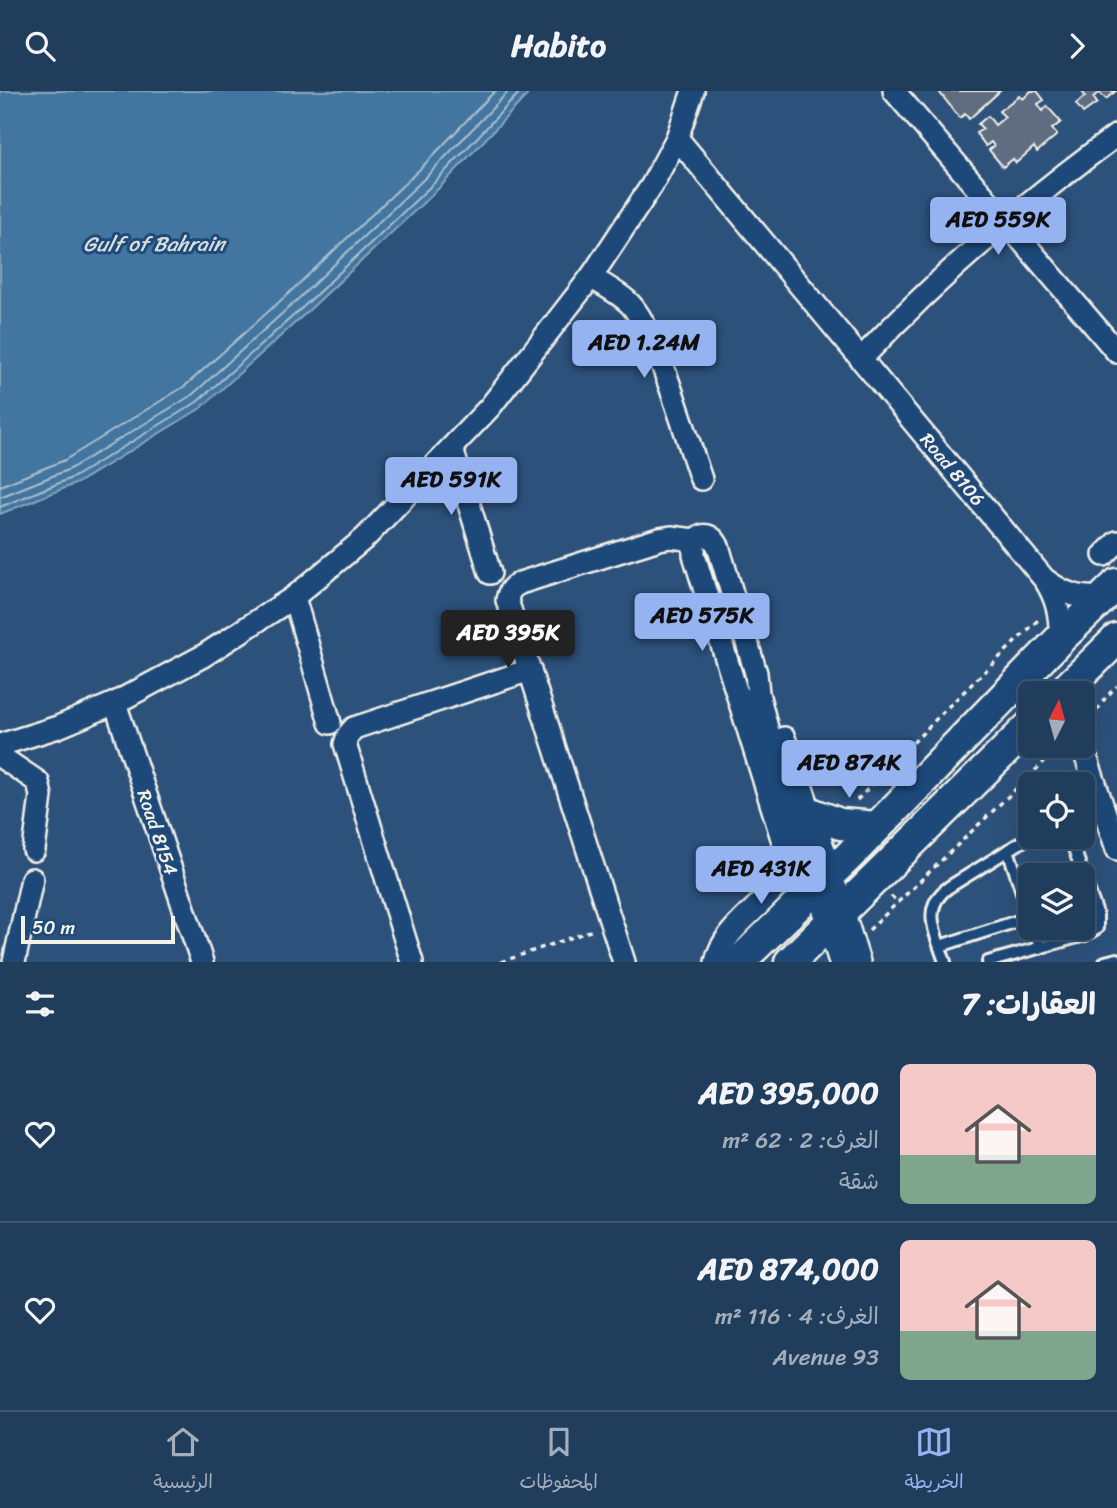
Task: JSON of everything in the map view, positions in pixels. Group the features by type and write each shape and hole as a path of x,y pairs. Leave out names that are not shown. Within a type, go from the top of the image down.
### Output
{"street":[{"path":"34,850 41,796 38,782 4,759 0,747 115,703 203,656 294,597 365,538 490,407 591,277 652,185 677,138 693,91"},
{"path":"894,91 1117,352"},
{"path":"861,359 922,297 1006,222 1117,135"},
{"name":"Road 8106","path":"677,138 1045,580 1057,602 1060,639"},
{"path":"591,277 629,302 642,319 701,478"},
{"path":"452,449 490,573"},
{"path":"624,962 507,600 513,586 659,539 671,537 694,540 700,535 708,535 718,546 756,673 778,721 811,813 836,918 840,962"},
{"path":"694,540 694,555 789,861 788,870 723,943 716,962"},
{"name":"Road 8106","path":"1045,580 1078,597 1110,590"},
{"path":"740,962 825,880 1110,590"},
{"path":"294,597 330,723"},
{"path":"1078,681 1117,639"},
{"path":"412,962 345,744 348,735 354,728 530,670"},
{"path":"756,673 768,732 825,880"},
{"name":"Road 8154","path":"115,703 202,962"},
{"path":"790,962 1018,742"},
{"path":"1085,758 1094,796 1117,849"},
{"path":"811,813 825,820 852,827 877,827"},
{"path":"15,962 32,879"},
{"path":"836,918 859,962"}],"lane":[{"path":"945,962 931,913 934,902 949,887 1018,844"},
{"path":"988,962 1092,933 1097,928 1097,914 1074,849"},
{"path":"1009,850 1018,879"},
{"path":"940,946 1018,922"},
{"path":"1038,940 1040,948"},
{"path":"1105,962 1117,959"}],"path":[{"path":"1096,715 1106,697 1117,686"},
{"path":"502,962 611,924"}],"water":[{"name":"Gulf of Bahrain","path":"0,91 531,91 439,188 201,408 77,483 0,514"}],"building":[{"path":"1000,91 969,119 965,114 960,118 940,93"},
{"path":"1031,91 1037,91 1044,100 1038,104 1043,111 1047,106 1061,122 1052,129 1057,135 1037,152 1034,147 1016,163 1013,159 1003,167 989,150 994,146 991,142 986,146 976,133 983,129 978,124 988,116 995,125 1005,117 999,111 1019,96 1023,99"},
{"path":"1082,91 1116,91 1106,99 1100,93 1093,97 1097,103 1083,113 1076,104 1085,96"}]}
